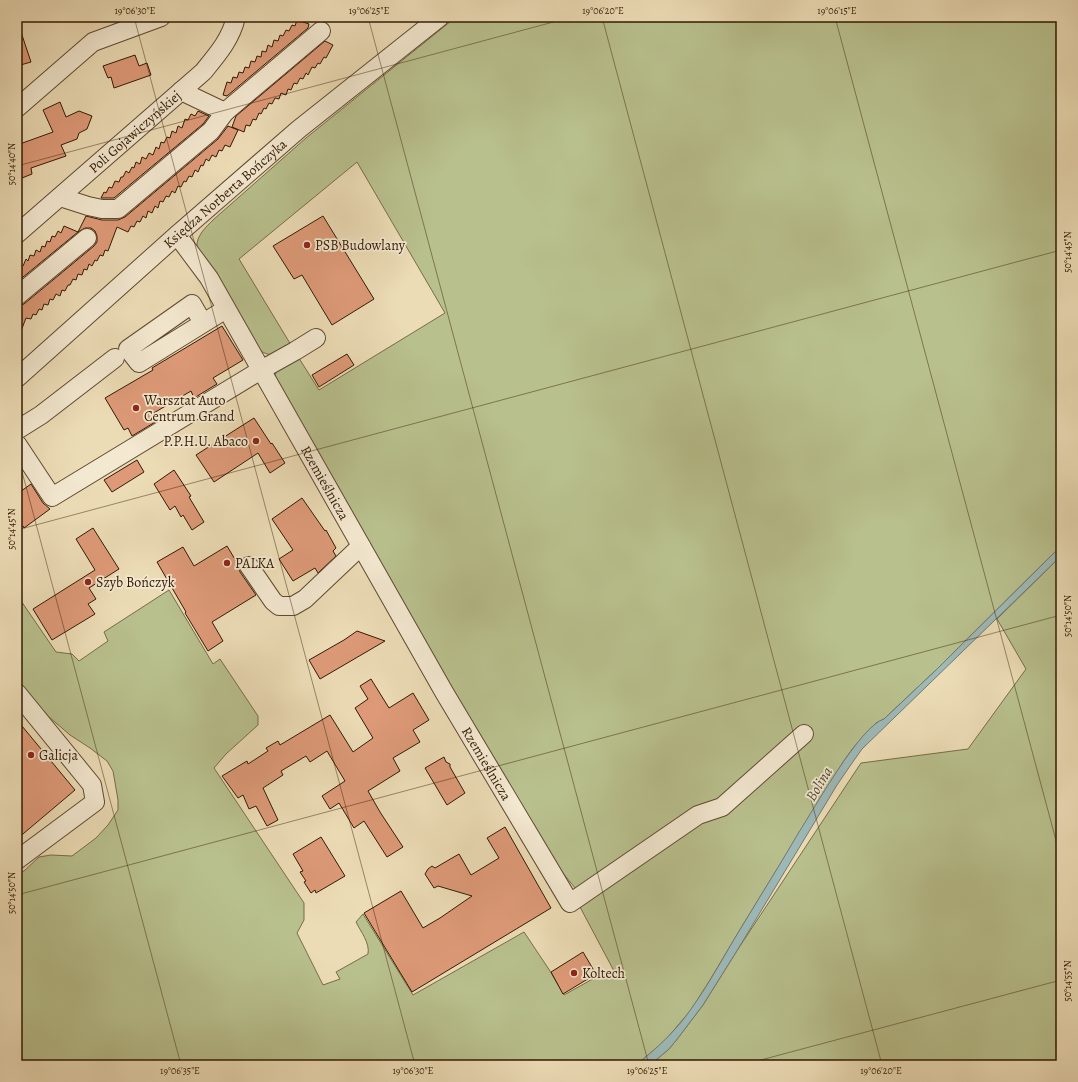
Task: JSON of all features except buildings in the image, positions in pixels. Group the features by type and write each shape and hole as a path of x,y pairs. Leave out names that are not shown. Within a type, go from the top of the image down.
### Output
{"street":[{"path":"17,108 93,42 161,17"},
{"name":"Poli Gojawiczyńskiej","path":"17,234 203,72 221,50 229,36 236,17"},
{"name":"Księdza Norberta Bończyka","path":"17,378 299,129 440,17"},
{"path":"60,196 88,206 102,209 118,209 211,131 225,112 321,31"},
{"path":"181,91 225,112"},
{"name":"Rzemieślnicza","path":"178,235 209,278 444,692 570,903 698,815 722,807 804,734"},
{"path":"17,296 87,238"},
{"path":"203,323 226,309"},
{"path":"17,444 52,497 316,338"},
{"path":"17,430 41,415 115,358"},
{"path":"249,566 273,601 279,606 293,606 305,599 361,546"},
{"path":"17,693 92,785 95,802 17,860"}],"green space":[{"path":"456,17 1061,17 1061,546 936,670 884,719 876,723 853,748 691,1010 659,1046 636,1065 17,1065 17,874 24,871 39,857 51,855 72,856 96,838 108,825 118,810 118,800 113,771 107,761 70,735 48,716 17,681 17,595 56,652 72,654 79,661 108,641 104,632 169,590 213,664 220,659 258,716 258,725 226,754 214,768 304,903 304,920 297,933 323,985 340,979 336,972 368,954 368,946 356,922 363,914 413,995 524,932 564,995 598,976 614,971 580,907 585,900 552,860 506,784 275,378 277,370 297,355 319,390 445,313 357,162 239,259 291,345 280,352 269,354 261,351 197,247 200,235 213,220 306,138"},
{"path":"1061,556 1061,1065 650,1065 669,1049 703,1005 738,949 861,763 968,749 1026,669 997,619"}],"water":[{"path":"1061,546 1061,556 862,749 837,785 703,1005 669,1049 650,1065 636,1065 659,1046 685,1017 712,977 826,788 863,736 874,725 884,719 936,670"}],"place":[{"name":"PSB Budowlany","path":"307,245"},
{"name":"Warsztat Auto Centrum Grand","path":"136,408"},
{"name":"P.P.H.U. Abaco","path":"256,441"},
{"name":"PALKA","path":"227,563"},
{"name":"Szyb Bończyk","path":"88,582"},
{"name":"Galicja","path":"31,755"},
{"name":"Koltech","path":"574,973"}],"water label":[{"name":"Bolina","path":"819,784"}]}
